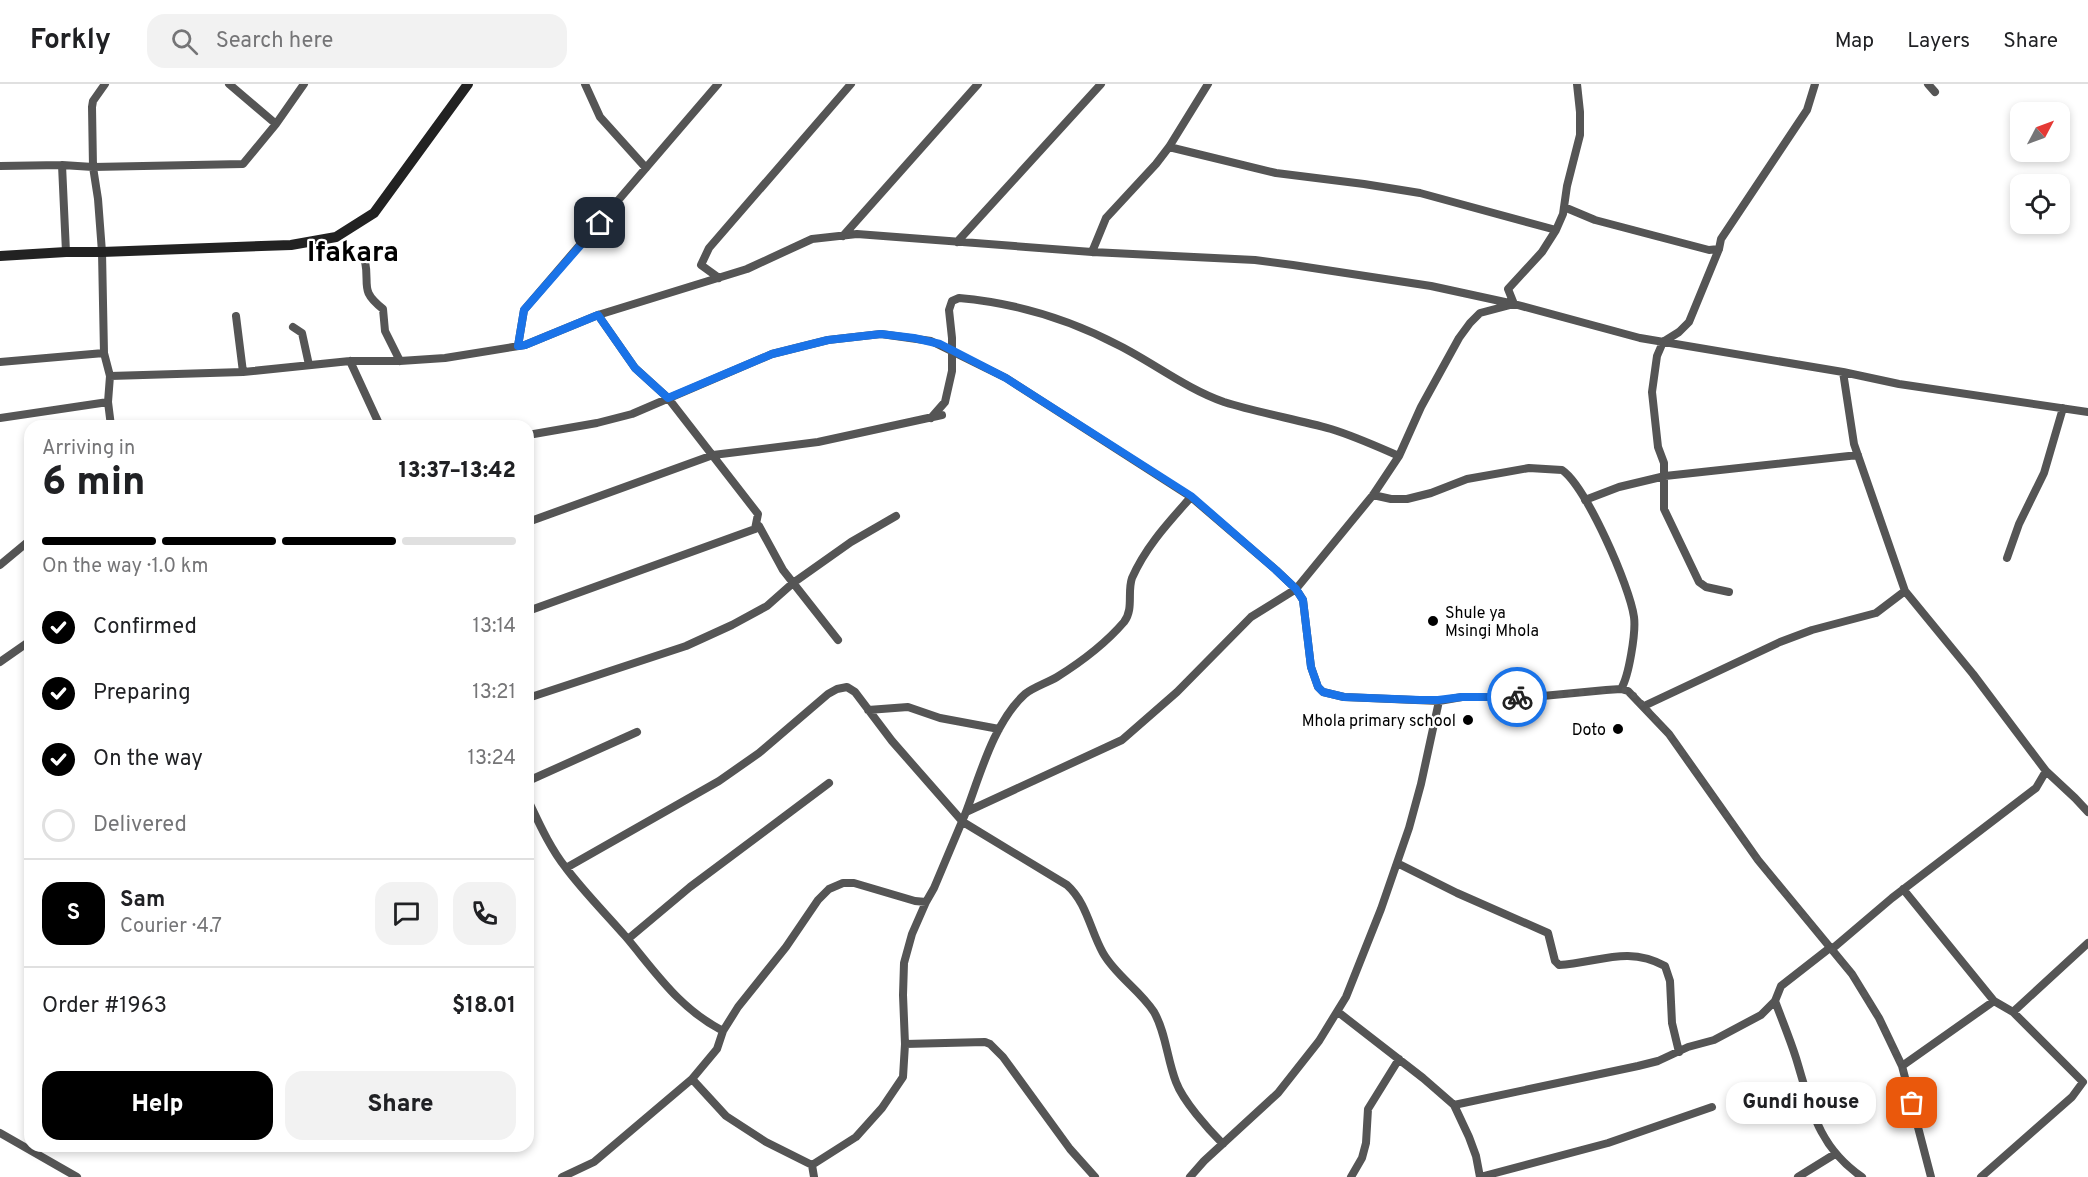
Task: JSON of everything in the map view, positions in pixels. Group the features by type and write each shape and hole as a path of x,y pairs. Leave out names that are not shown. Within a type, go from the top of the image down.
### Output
{"main road":[{"path":"0,256 291,245 336,237 374,213 468,84"}],"street":[{"path":"105,84 93,101 92,107 93,167 102,252 104,353 110,376 108,402 110,420"},
{"path":"229,84 276,124"},
{"path":"0,166 243,164 276,124 304,84"},
{"path":"585,84 600,117 646,168"},
{"path":"518,346 524,310 718,84"},
{"path":"719,278 700,265 709,248 851,84"},
{"path":"843,236 978,84"},
{"path":"957,242 1101,84"},
{"path":"1092,252 1106,218 1169,147 1208,84"},
{"path":"1514,304 1508,288 1533,262 1556,230 1564,207 1570,169 1580,135 1576,84"},
{"path":"1729,592 1706,587 1696,577 1664,509 1664,463 1656,434 1653,392 1657,356 1663,342 1679,332 1689,322 1721,239 1807,110 1815,84"},
{"path":"1928,84 1935,92"},
{"path":"1169,147 1276,173 1364,183 1420,193 1556,230"},
{"path":"62,165 66,252"},
{"path":"1564,207 1595,220 1709,250 1719,249"},
{"path":"110,376 243,372 350,361 445,358 525,345 598,315 747,269 812,239 857,234 1092,252 1256,260 1431,286 1514,304 1640,338 1843,372 1899,384 2088,412"},
{"path":"365,261 369,298 382,309 384,331 400,361"},
{"path":"931,418 945,402 952,371 953,351 949,310 952,301 959,298 1008,304 1065,321 1119,345 1185,384 1224,401 1330,429 1399,456"},
{"path":"966,812 1122,740 1178,692 1251,617 1296,589 1373,495 1399,456 1421,406 1459,338 1470,323 1480,313 1514,304"},
{"path":"598,315 635,368 668,398 758,514 755,529"},
{"path":"236,316 243,372"},
{"path":"293,327 302,333 309,365"},
{"path":"534,434 632,414 772,354 828,340 881,334 931,340 1006,378 1191,496 1276,570 1296,589 1305,607 1311,667 1320,690 1344,697 1438,700 1462,697 1532,697 1622,689 1628,691 1669,734 1758,860 1852,974 1879,1018 1902,1066 1931,1177"},
{"path":"0,362 104,353"},
{"path":"350,361 377,420"},
{"path":"1843,372 1854,444 1905,591 1973,674 2046,771 2088,812"},
{"path":"0,418 108,402"},
{"path":"2007,558 2019,524 2044,473 2063,408"},
{"path":"534,520 713,455 818,442 942,416"},
{"path":"1586,500 1619,487 1665,476 1858,455"},
{"path":"1373,495 1391,500 1407,499 1431,493 1467,479 1529,468 1566,472 1586,500 1615,560 1631,603 1634,620 1628,677 1622,689"},
{"path":"812,1165 856,1137 882,1108 903,1077 904,963 912,934 963,822 999,729 1026,694 1058,676 1095,650 1125,620 1129,612 1131,581 1136,570 1157,536 1191,496"},
{"path":"534,696 686,646 732,625 767,606 793,582 852,542 896,516"},
{"path":"534,608 759,526 783,570 838,640"},
{"path":"0,565 24,545"},
{"path":"1644,706 1780,642 1812,630 1876,613 1905,591"},
{"path":"0,662 24,645"},
{"path":"566,868 598,852 676,804 719,781 759,753 795,720 837,689 851,688 892,741 963,822 1067,885 1078,896 1104,955 1118,975 1151,1008 1158,1019 1180,1090 1223,1144"},
{"path":"1190,1177 1278,1093 1338,1012 1357,971 1397,863 1421,784 1438,700"},
{"path":"868,710 908,706 940,718 999,729"},
{"path":"534,777 637,732"},
{"path":"1454,1105 1658,1061 1735,1030 1761,1015 1775,1001 1781,986 2036,788 2046,771"},
{"path":"628,939 690,886 829,783"},
{"path":"534,812 566,868 628,939 662,983 689,1010 705,1022 723,1031"},
{"path":"1397,863 1457,893 1548,933 1555,961 1559,965 1590,962 1619,955 1646,958 1665,966 1670,981 1672,1023 1679,1052"},
{"path":"562,1177 594,1162 692,1079 717,1049 723,1031 738,1006 786,947 818,900 829,889 843,883 854,884 926,902"},
{"path":"1903,889 1994,1001 2013,1012 2083,1082 2072,1098 1981,1177"},
{"path":"2013,1012 2088,943"},
{"path":"1775,1001 1796,1057 1807,1098 1829,1145 1842,1162 1862,1177"},
{"path":"1902,1066 1994,1001"},
{"path":"1338,1012 1454,1105 1476,1156 1480,1177 1608,1143 1712,1107"},
{"path":"905,1044 978,1041 990,1044 1003,1057 1070,1149 1095,1177"},
{"path":"1351,1177 1362,1158 1366,1143 1368,1109 1399,1059"},
{"path":"692,1079 726,1116 766,1142 812,1165"},
{"path":"0,1133 24,1147"},
{"path":"33,1152 77,1177"},
{"path":"1798,1177 1835,1154"},
{"path":"812,1165 814,1177"}],"way so far":[{"path":"1517,697 1622,689 1635,696 1669,734 1758,860 1852,974 1879,1018 1902,1066 1912,1103"}],"place":[{"name":"Shule ya Msingi Mhola","path":"1433,621"},
{"name":"Mhola primary school","path":"1468,720"},
{"name":"Doto","path":"1618,729"},
{"name":"Gundi house","path":"1912,1103"}],"district":[{"name":"Ifakara","path":"353,251"}],"route":[{"path":"600,223 574,250 524,310 518,346 598,315 635,368 668,398 772,354 828,340 881,334 931,340 1006,378 1191,496 1276,570 1296,589 1303,600 1311,667 1318,687 1323,692 1344,697 1420,700 1517,697"}]}
